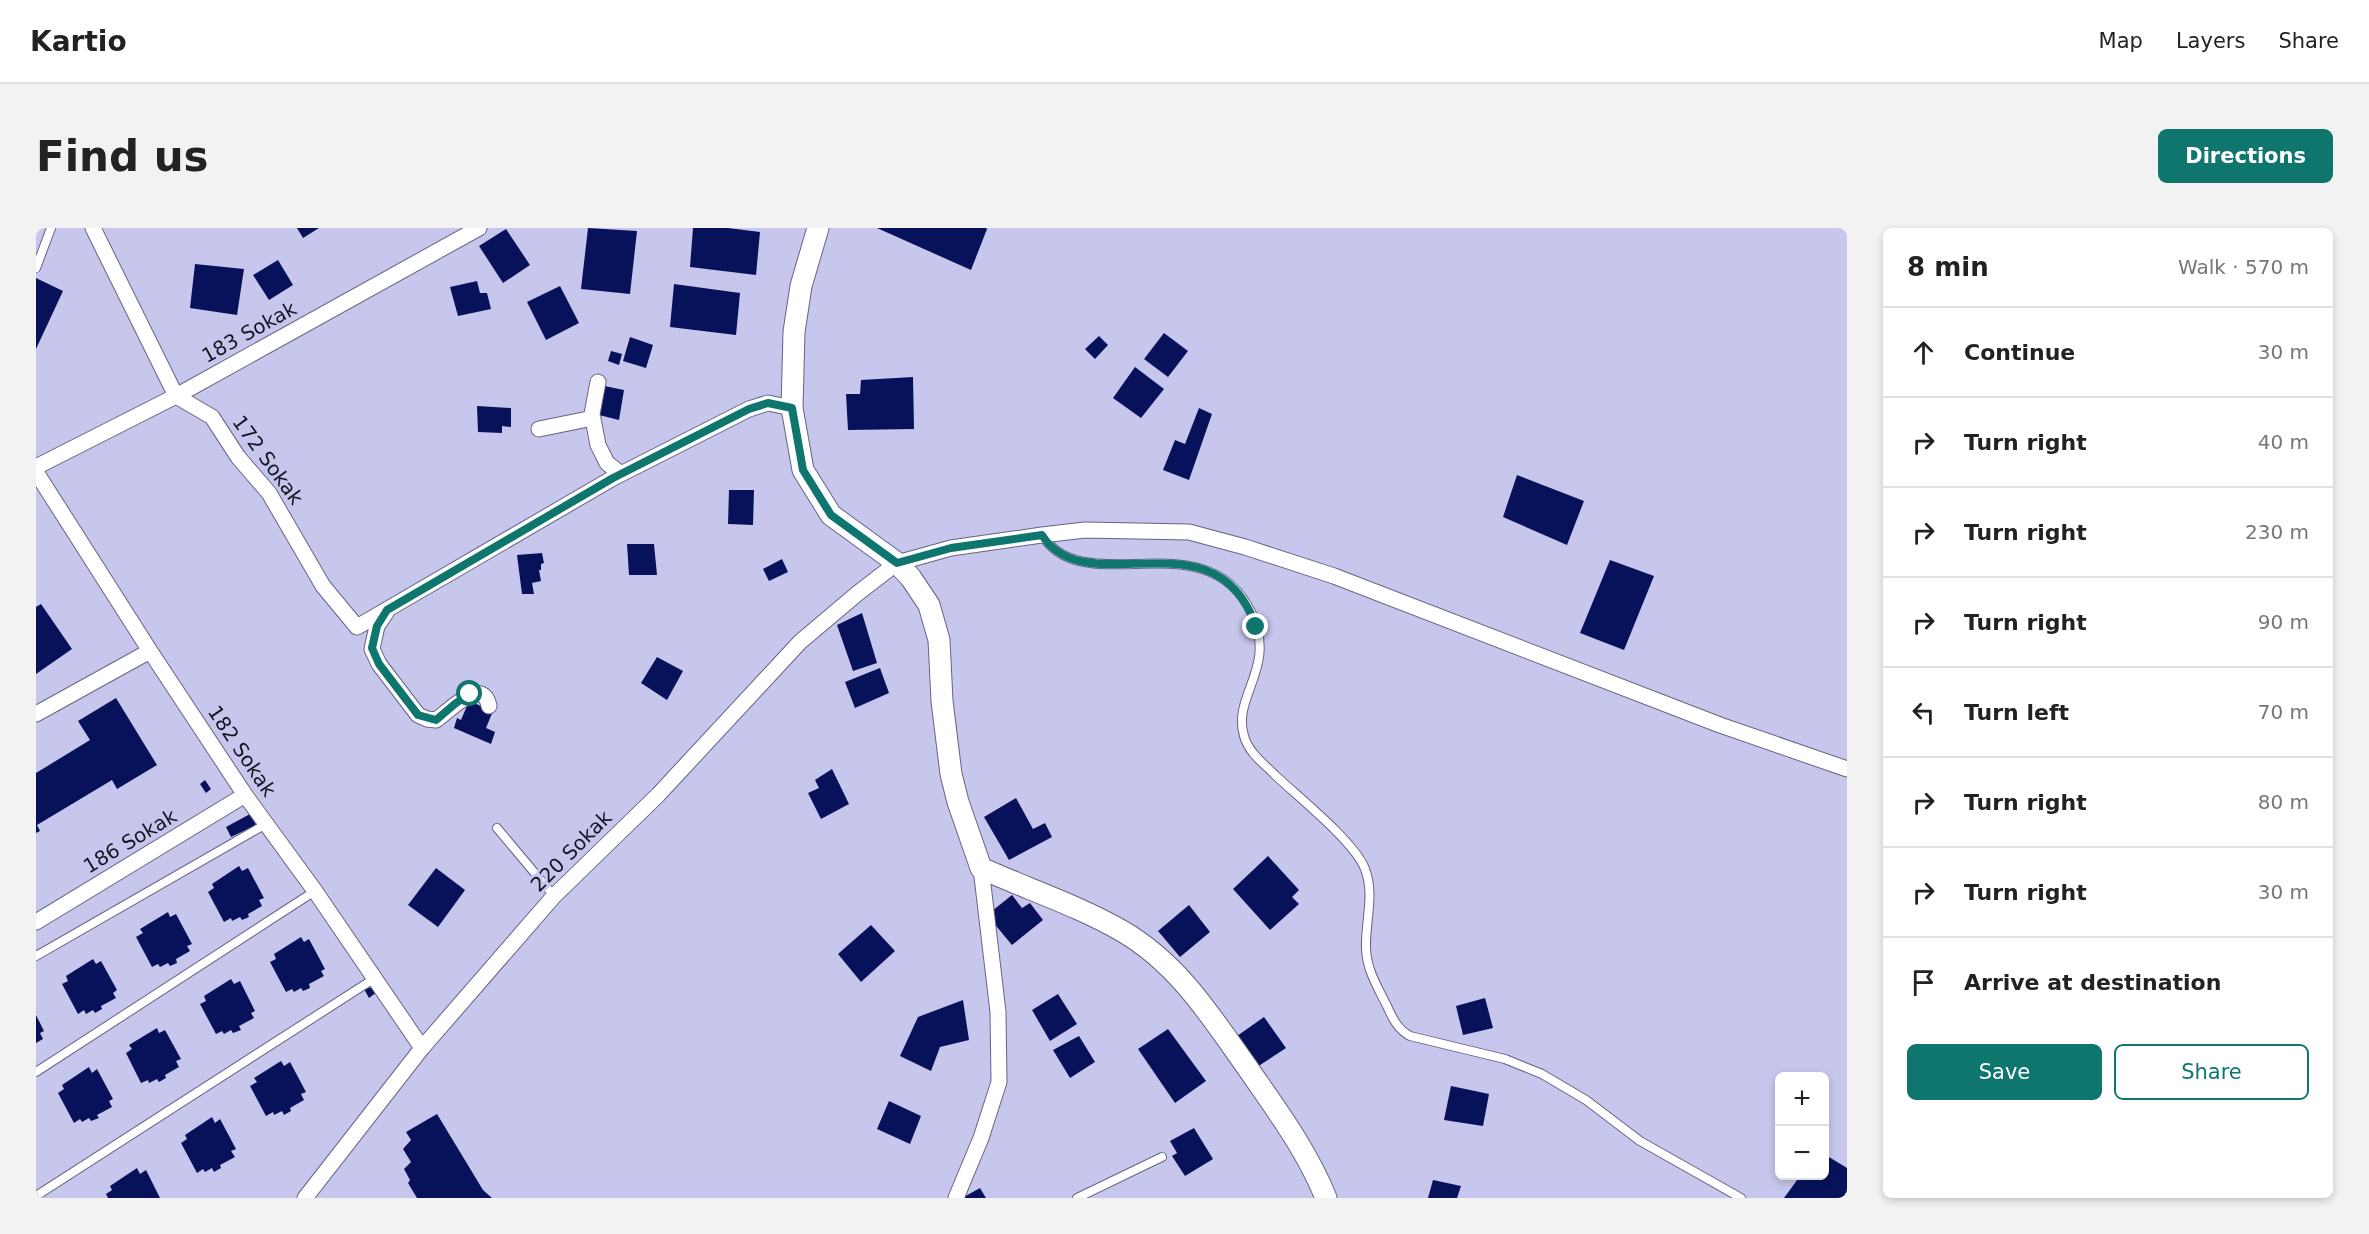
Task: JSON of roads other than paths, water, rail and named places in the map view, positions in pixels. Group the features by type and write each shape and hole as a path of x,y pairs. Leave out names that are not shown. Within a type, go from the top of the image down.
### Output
{"street":[{"path":"93,228 176,396"},
{"name":"183 Sokak","path":"36,467 176,396 479,228"},
{"path":"818,228 801,286 794,332 792,408 803,470 831,515 897,563 919,588 935,622 939,640 942,701 951,774 958,802 981,868 998,1012 999,1082 981,1138 956,1198"},
{"path":"598,382 592,414 598,445 607,463 621,474"},
{"name":"172 Sokak","path":"176,396 212,417 238,457 269,492 323,586 357,627 387,610"},
{"path":"489,706 488,700 483,696 470,694 436,720 418,715 379,664 372,648 377,626 387,610 621,474 749,409 768,403 792,408"},
{"path":"539,429 593,418"},
{"name":"182 Sokak","path":"36,472 245,795 315,891 422,1048"},
{"path":"897,563 951,548 1085,530 1189,532 1245,547 1334,576 1720,725 1847,769"},
{"name":"220 Sokak","path":"305,1198 422,1048 554,896 658,795 800,642 897,563"},
{"path":"36,714 150,651"},
{"name":"186 Sokak","path":"36,922 245,795"},
{"path":"981,868 1123,931 1153,952 1186,983 1206,1007 1294,1135 1308,1158 1326,1198"}],"lane":[{"path":"36,268 51,228"},
{"path":"1042,535 1058,553 1076,560 1185,564 1210,571 1231,585 1239,594 1252,615 1259,635 1260,652 1258,670 1244,708 1243,735 1252,753 1347,842 1360,858 1369,878 1370,890 1366,938 1368,963 1374,980 1399,1028 1410,1036 1505,1059 1542,1074 1586,1100 1640,1141 1741,1198"},
{"path":"36,956 266,824"},
{"path":"497,828 554,896"},
{"path":"36,1072 315,891"},
{"path":"36,1196 375,978"},
{"path":"1077,1198 1095,1195 1162,1157"}]}
